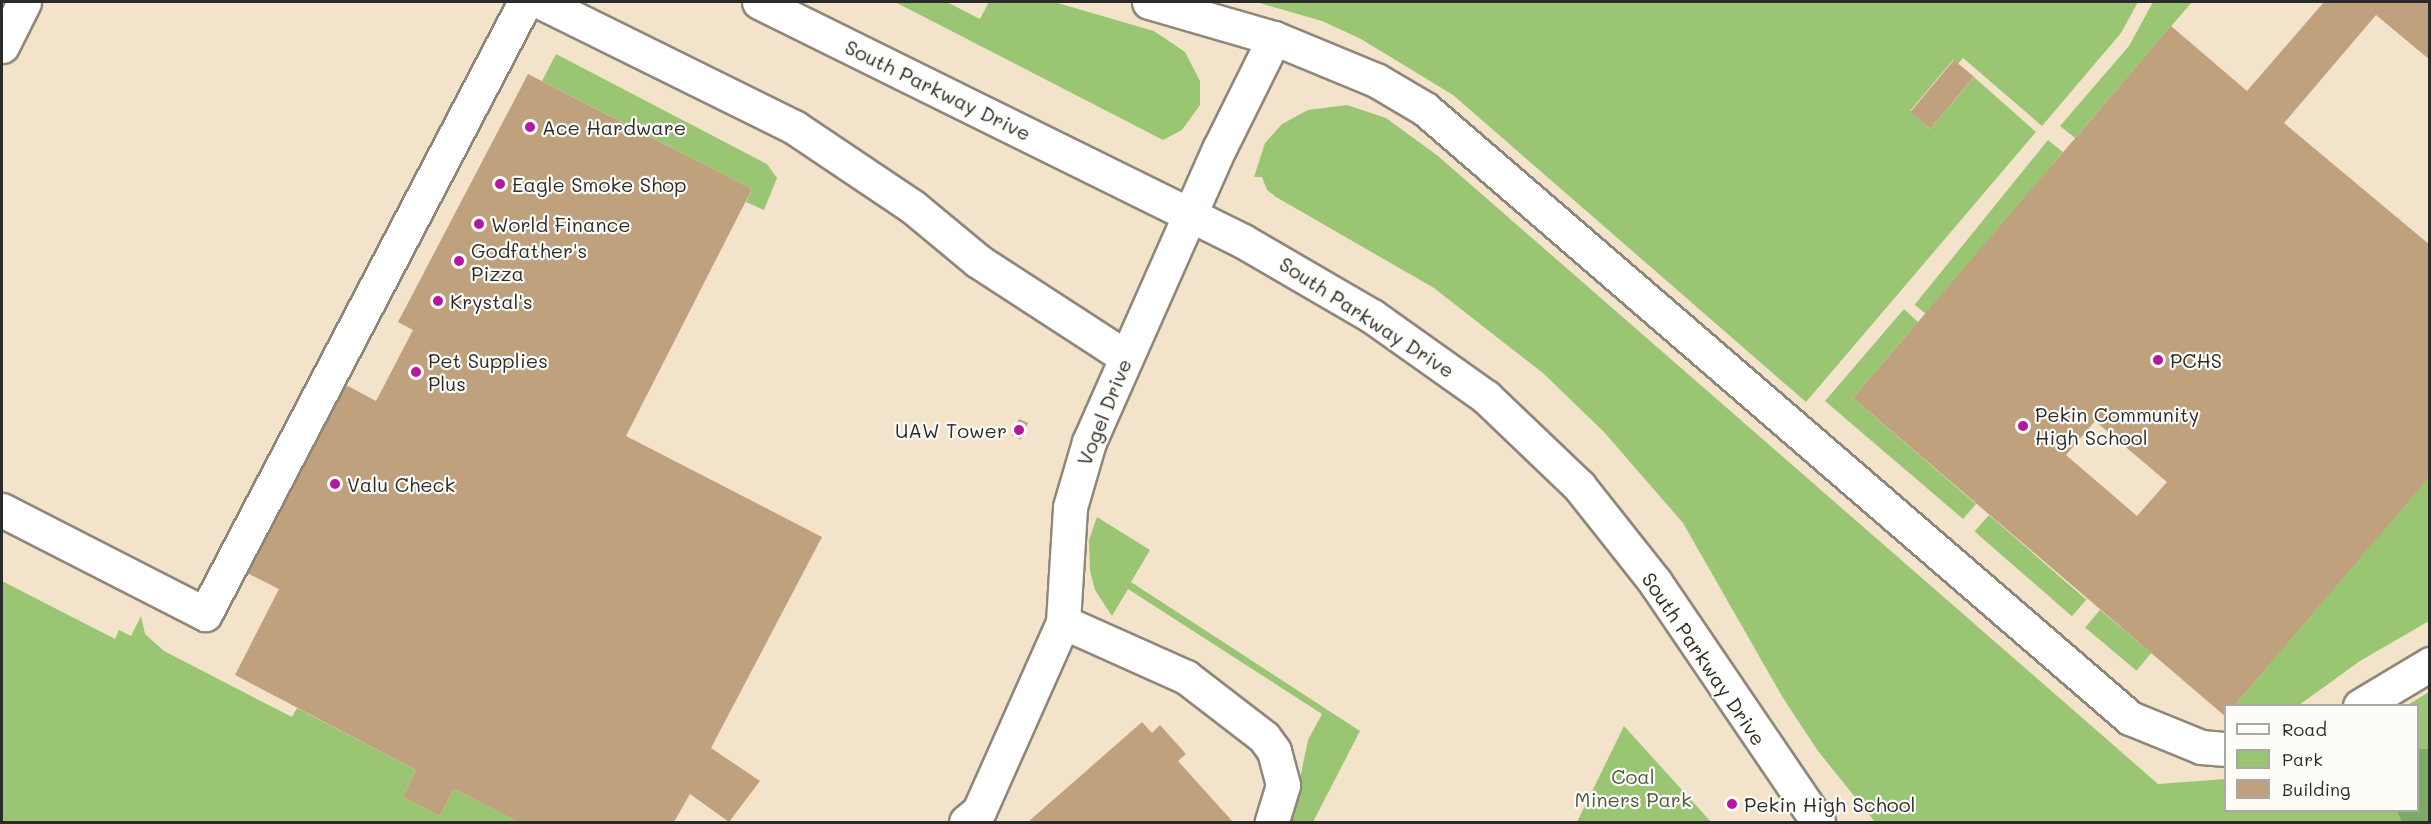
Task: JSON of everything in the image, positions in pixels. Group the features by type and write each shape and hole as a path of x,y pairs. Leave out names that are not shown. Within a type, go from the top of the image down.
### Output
{"main road":[{"path":"2,510 205,614 525,2"},
{"path":"541,2 794,127 914,207 978,261 1126,357"},
{"name":"South Parkway Drive","path":"759,2 1282,262 1372,316 1486,397 1549,454 1655,582 1818,822"},
{"path":"1149,2 1274,38 1376,80 1425,109 2130,718 2201,747 2224,749"},
{"name":"Vogel Drive","path":"1063,622 1070,507 1089,442 1189,214 1274,38"},
{"path":"966,822 979,811 1063,622 1186,676 1264,736 1274,751 1283,785 1272,822"},
{"path":"2362,704 2430,664"}],"green space":[{"path":"895,2 947,2 980,19 989,2 1054,2 1154,31 1185,52 1200,81 1200,105 1182,130 1163,140"},
{"path":"1256,2 2138,2 2121,33 2042,126 1963,58 1958,64 1953,60 1910,111 1930,129 1974,77 2036,132 1806,402 1453,95 1361,39 1322,21"},
{"path":"2153,2 2192,2 2075,138 2060,126 2129,46"},
{"path":"556,54 767,164 777,178 764,210 746,202 752,189 542,81"},
{"path":"1347,105 1386,118 1438,156 2158,784 2224,779 2224,812 2397,812 2402,822 1875,822 1818,751 1783,698 1683,523 1604,432 1544,374 1434,288 1276,197 1267,190 1262,177 1254,177 1265,143 1282,124 1308,110"},
{"path":"2048,140 2063,152 1929,317 1915,305"},
{"path":"1904,309 1918,322 1853,398 1976,504 1963,519 1825,401"},
{"path":"2429,476 2429,621 2360,661 2300,704 2236,704"},
{"path":"1989,515 2086,600 2072,616 1975,532"},
{"path":"1097,517 1150,550 1131,582 1360,731 1313,822 1291,822 1308,740 1322,714 1128,589 1112,616 1095,590 1090,571 1089,540"},
{"path":"2,581 115,639 119,630 131,636 141,616 145,634 164,651 292,717 297,708 416,770 403,797 440,816 454,789 518,822 2,822"},
{"path":"2100,610 2151,653 2137,671 2085,628"},
{"path":"2429,692 2429,749 2419,749 2419,704 2409,704"},
{"name":"Coal Miners Park","path":"1624,726 1711,822 1577,822"},
{"path":"2419,749 2429,749 2429,822 2402,822 2397,812 2419,812"}],"building":[{"name":"PCHS","path":"2324,2 2430,2 2430,60 2376,15 2284,123 2430,245 2430,476 2236,704 2224,704 2224,715 1853,398 2171,26 2247,91","holes":["2095,421 2167,482 2137,516 2066,455"]},
{"path":"1954,60 1974,77 1930,129 1910,112"},
{"path":"528,74 752,189 626,436 822,537 711,748 760,781 729,822 690,794 674,822 518,822 454,789 440,816 403,797 416,770 235,675 279,589 249,574 248,567 340,389 348,386 376,401 413,330 398,322"},
{"path":"1019,419 1028,423 1021,440 1012,435"},
{"path":"1142,722 1152,733 1160,725 1186,754 1178,761 1233,822 1028,822"}],"place":[{"name":"Ace Hardware","path":"530,127"},
{"name":"Eagle Smoke Shop","path":"500,184"},
{"name":"World Finance","path":"479,224"},
{"name":"Godfather's Pizza","path":"459,261"},
{"name":"Krystal's","path":"438,301"},
{"name":"PCHS","path":"2158,360"},
{"name":"Pet Supplies Plus","path":"416,372"},
{"name":"Pekin Community High School","path":"2023,426"},
{"name":"UAW Tower","path":"1019,430"},
{"name":"Valu Check","path":"335,484"},
{"name":"Pekin High School","path":"1732,804"}]}
